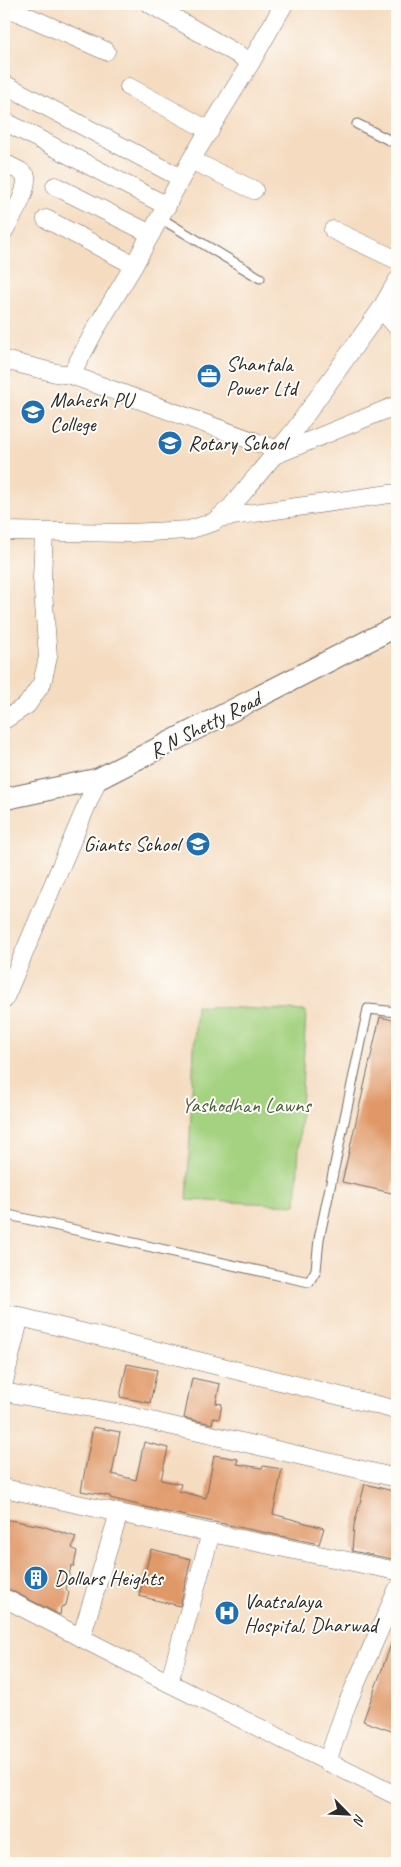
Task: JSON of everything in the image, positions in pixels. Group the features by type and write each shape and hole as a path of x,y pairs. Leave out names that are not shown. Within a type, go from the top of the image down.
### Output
{"street":[{"path":"150,4 251,62"},
{"path":"72,375 95,330 134,265 191,160 284,4"},
{"path":"6,9 106,51"},
{"path":"4,84 181,178"},
{"path":"129,87 210,131"},
{"path":"4,121 163,212"},
{"path":"191,160 254,190"},
{"path":"4,163 26,176 26,184 4,231"},
{"path":"55,186 151,234"},
{"path":"46,219 134,265"},
{"path":"332,230 397,260"},
{"path":"4,531 130,533 189,530 214,522 231,507 275,453 381,309 397,281"},
{"path":"381,309 397,327"},
{"path":"4,360 56,374 72,375 275,453 397,405"},
{"path":"218,518 397,493"},
{"path":"4,720 27,705 42,683 48,658 42,578 44,533"},
{"name":"R N Shetty Road","path":"4,799 98,779 397,626"},
{"path":"4,1000 98,779"},
{"path":"4,1382 12,1314 397,1410"},
{"path":"4,1392 116,1414 397,1478"},
{"path":"4,1488 397,1571"},
{"path":"81,1638 118,1513"},
{"path":"169,1683 211,1533"},
{"path":"327,1762 347,1704 397,1590"},
{"path":"4,1598 169,1683 397,1796"}],"lane":[{"path":"357,124 397,144"},
{"path":"163,212 260,278"},
{"path":"4,1214 309,1282 316,1270 319,1239 368,1009 397,1012"}],"green space":[{"name":"Yashodhan Lawns","path":"196,1006 306,1011 296,1205 187,1200"}],"building":[{"path":"380,1017 397,1021 397,1171 392,1193 342,1182"},
{"path":"127,1364 157,1370 150,1403 120,1397"},
{"path":"192,1378 220,1384 216,1403 222,1404 219,1419 213,1418 212,1424 184,1418"},
{"path":"93,1427 120,1432 112,1474 136,1480 144,1442 168,1448 161,1480 181,1484 179,1491 206,1498 214,1455 238,1459 237,1464 282,1469 273,1514 324,1528 319,1544 162,1511 110,1498 110,1496 81,1491"},
{"path":"365,1484 397,1492 397,1560 352,1551 354,1525"},
{"name":"Dollars Heights","path":"4,1519 42,1526 76,1537 72,1548 77,1551 74,1566 71,1566 66,1589 69,1592 66,1605 61,1607 60,1615 4,1587"},
{"path":"151,1549 191,1559 180,1606 139,1596"},
{"path":"397,1631 397,1733 363,1721"}],"place":[{"name":"Shantala Power Ltd","path":"209,376"},
{"name":"Mahesh PU College","path":"33,412"},
{"name":"Rotary School","path":"170,443"},
{"name":"Giants School","path":"198,844"},
{"name":"Dollars Heights","path":"36,1578"},
{"name":"Vaatsalaya Hospital, Dharwad","path":"227,1613"}]}
